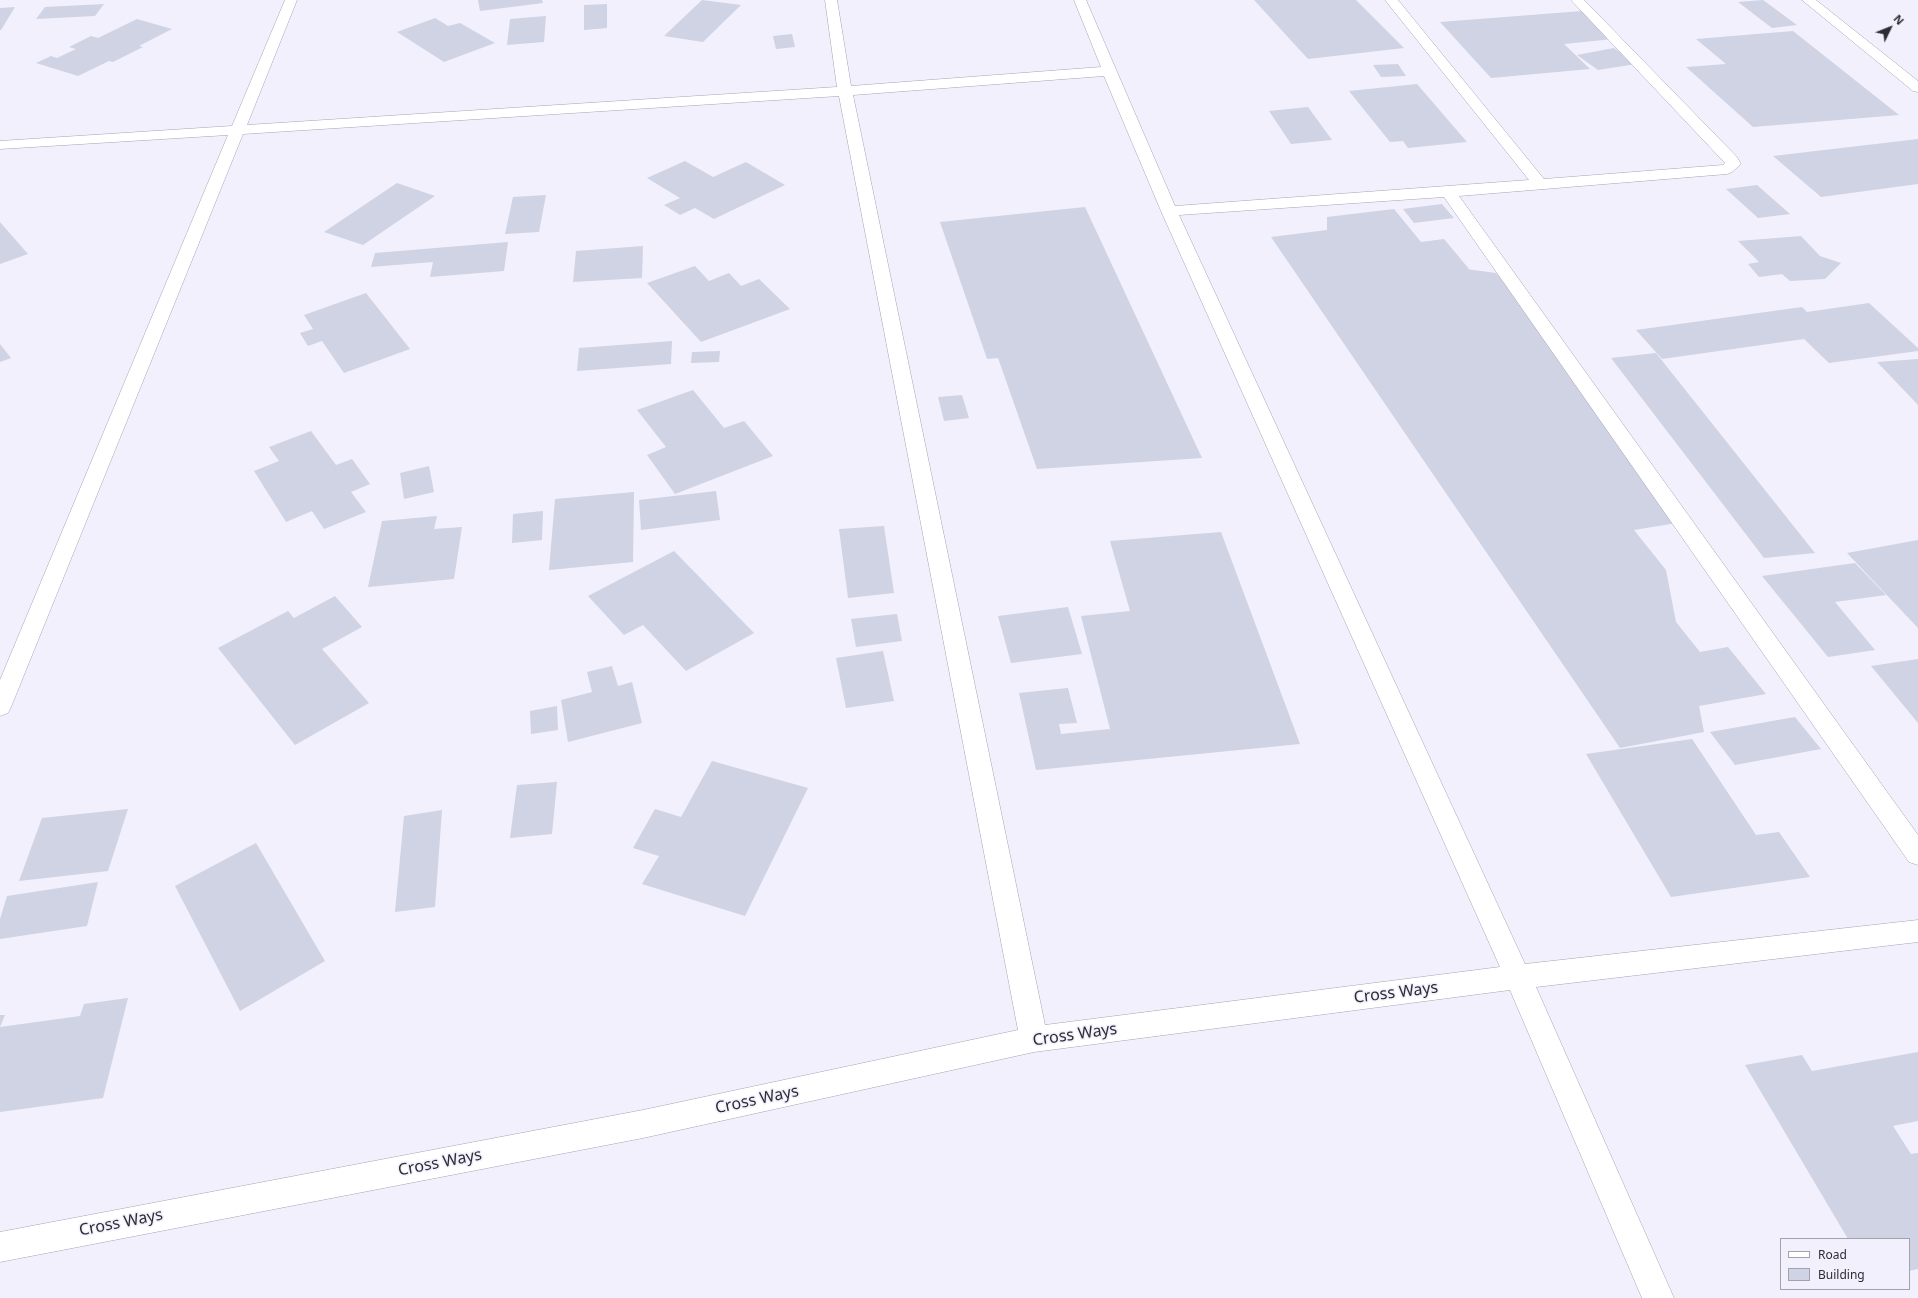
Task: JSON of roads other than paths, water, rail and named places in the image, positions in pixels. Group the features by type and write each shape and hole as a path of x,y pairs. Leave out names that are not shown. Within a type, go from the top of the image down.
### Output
{"street":[{"path":"0,707 238,130 290,0"},
{"path":"831,0 845,91 1034,1039"},
{"path":"1080,0 1169,211 1518,977 1658,1298"},
{"path":"1391,0 1540,184"},
{"path":"1169,211 1448,192 1727,169 1733,164 1732,160 1577,0"},
{"path":"1808,0 1918,88"},
{"path":"0,145 845,91 1109,71"},
{"path":"1448,192 1918,855"},
{"name":"Cross Ways","path":"0,1246 643,1124 1034,1039 1518,977 1918,931"}]}
